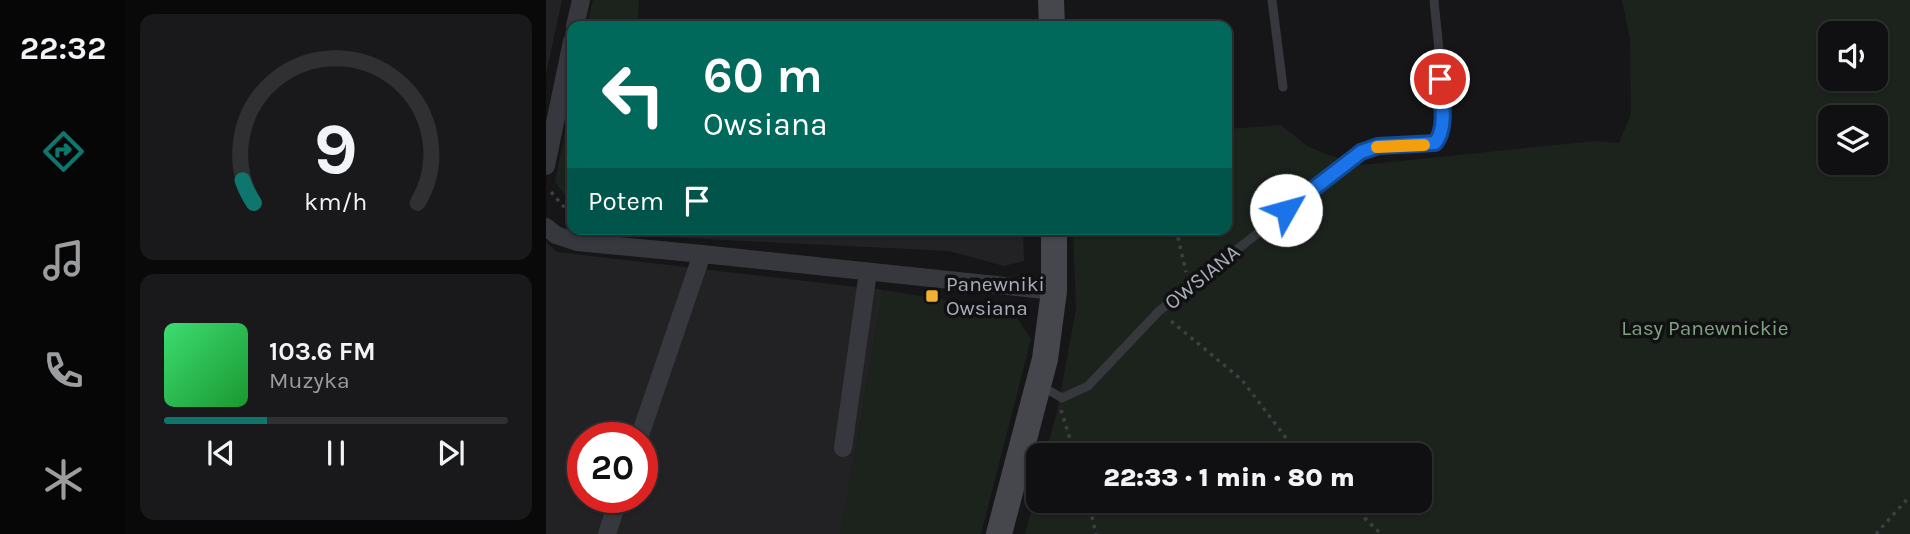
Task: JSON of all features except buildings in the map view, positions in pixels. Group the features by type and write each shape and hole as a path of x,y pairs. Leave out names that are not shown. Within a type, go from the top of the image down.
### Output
{"street":[{"path":"576,21 581,0"},
{"path":"1051,0 1052,21"},
{"path":"546,166 567,65"},
{"path":"549,232 578,242 1054,292"},
{"path":"999,534 1038,388 1048,338 1054,292 1054,235"},
{"path":"644,422 702,254"},
{"path":"843,449 868,272"},
{"path":"607,534 614,513"}],"lane":[{"path":"1272,0 1283,87"},
{"name":"OWSIANA","path":"1038,388 1062,398 1088,386 1160,311 1361,152 1378,146 1435,143 1439,138 1442,108 1434,0"}],"path":[{"path":"551,192 567,210"},
{"path":"1177,235 1190,287"},
{"path":"1160,311 1242,380 1290,443"},
{"path":"1061,410 1071,443"},
{"path":"1876,534 1910,496"},
{"path":"1091,513 1096,534"},
{"path":"1359,513 1381,534"}],"shaded area":[{"path":"546,0 562,0 546,74"},
{"path":"623,235 1023,235 1024,261 1004,266 949,251"},
{"path":"546,242 557,252 883,290 841,534 546,534"}],"green space":[{"path":"593,0 639,0 637,21 588,21"},
{"name":"Lasy Panewnickie","path":"1622,0 1910,0 1910,534 1025,534 1031,513 1432,513 1432,443 1048,443 1057,412 1076,309 1073,235 1232,235 1232,129 1281,125 1307,146 1362,165 1595,141 1619,143 1631,114 1630,39"},
{"path":"567,123 567,198 555,182"},
{"path":"883,290 1000,309 1017,318 1031,339 981,534 841,534"}],"slow traffic":[{"path":"1377,147 1424,145"}],"place":[{"name":"Panewniki Owsiana","path":"932,296"}],"route":[{"path":"1286,210 1361,152 1378,146 1435,143 1441,129 1440,79"}]}
